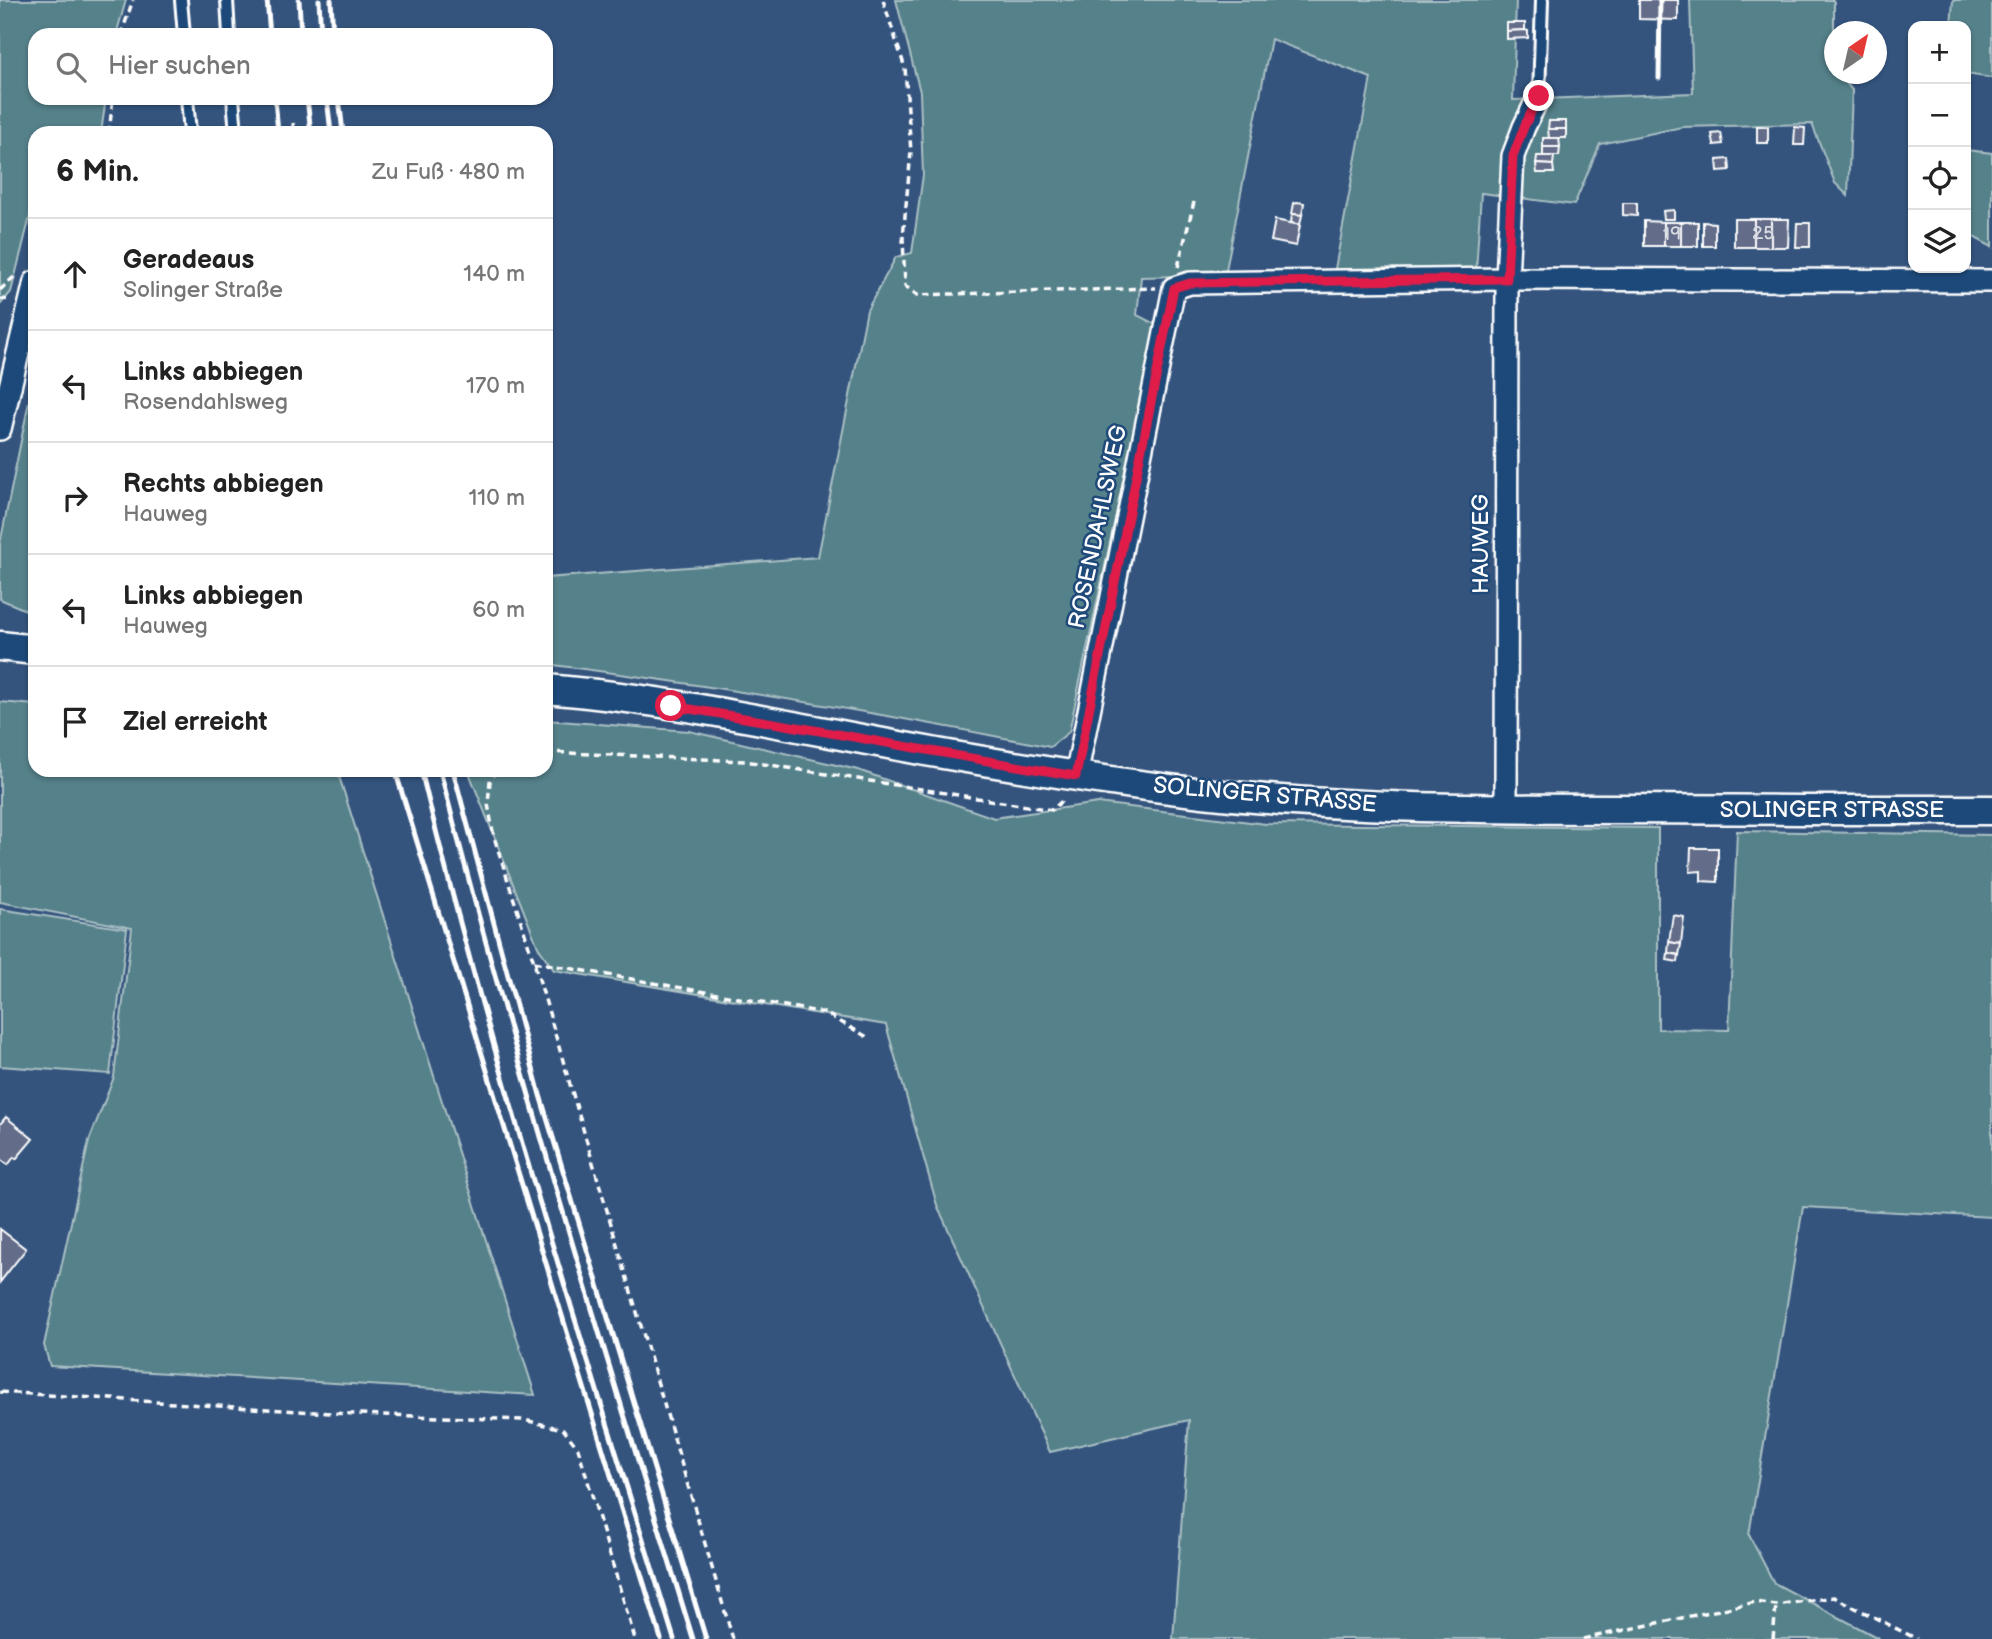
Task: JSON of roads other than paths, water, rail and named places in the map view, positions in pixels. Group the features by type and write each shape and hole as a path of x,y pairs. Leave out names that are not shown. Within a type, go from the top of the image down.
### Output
{"main road":[{"path":"0,646 28,648"},
{"name":"SOLINGER STRASSE","path":"553,691 805,727 940,754 1076,776 1204,793 1335,804 1506,809 1992,810"}],"street":[{"name":"HAUWEG","path":"1506,809 1507,279 1513,156 1539,96"},
{"path":"0,429 27,277"},
{"path":"1507,279 1992,281"},
{"name":"ROSENDAHLSWEG","path":"1076,776 1174,288 1190,283 1507,279"}],"lane":[{"path":"181,0 183,28"},
{"path":"227,0 229,28"},
{"path":"1539,96 1542,0"},
{"path":"188,105 189,126"},
{"path":"234,105 235,126"}],"railway":[{"path":"267,0 269,28"},
{"path":"299,0 301,28"},
{"path":"319,0 321,28"},
{"path":"331,0 333,28"},
{"path":"1659,78 1660,0"},
{"path":"276,105 277,126"},
{"path":"308,105 310,126"},
{"path":"328,105 330,126"},
{"path":"340,105 342,126"},
{"path":"397,777 661,1639"},
{"path":"423,777 509,1098 674,1639"},
{"path":"442,777 530,1097 693,1639"},
{"path":"455,777 540,1095 706,1639"}]}
